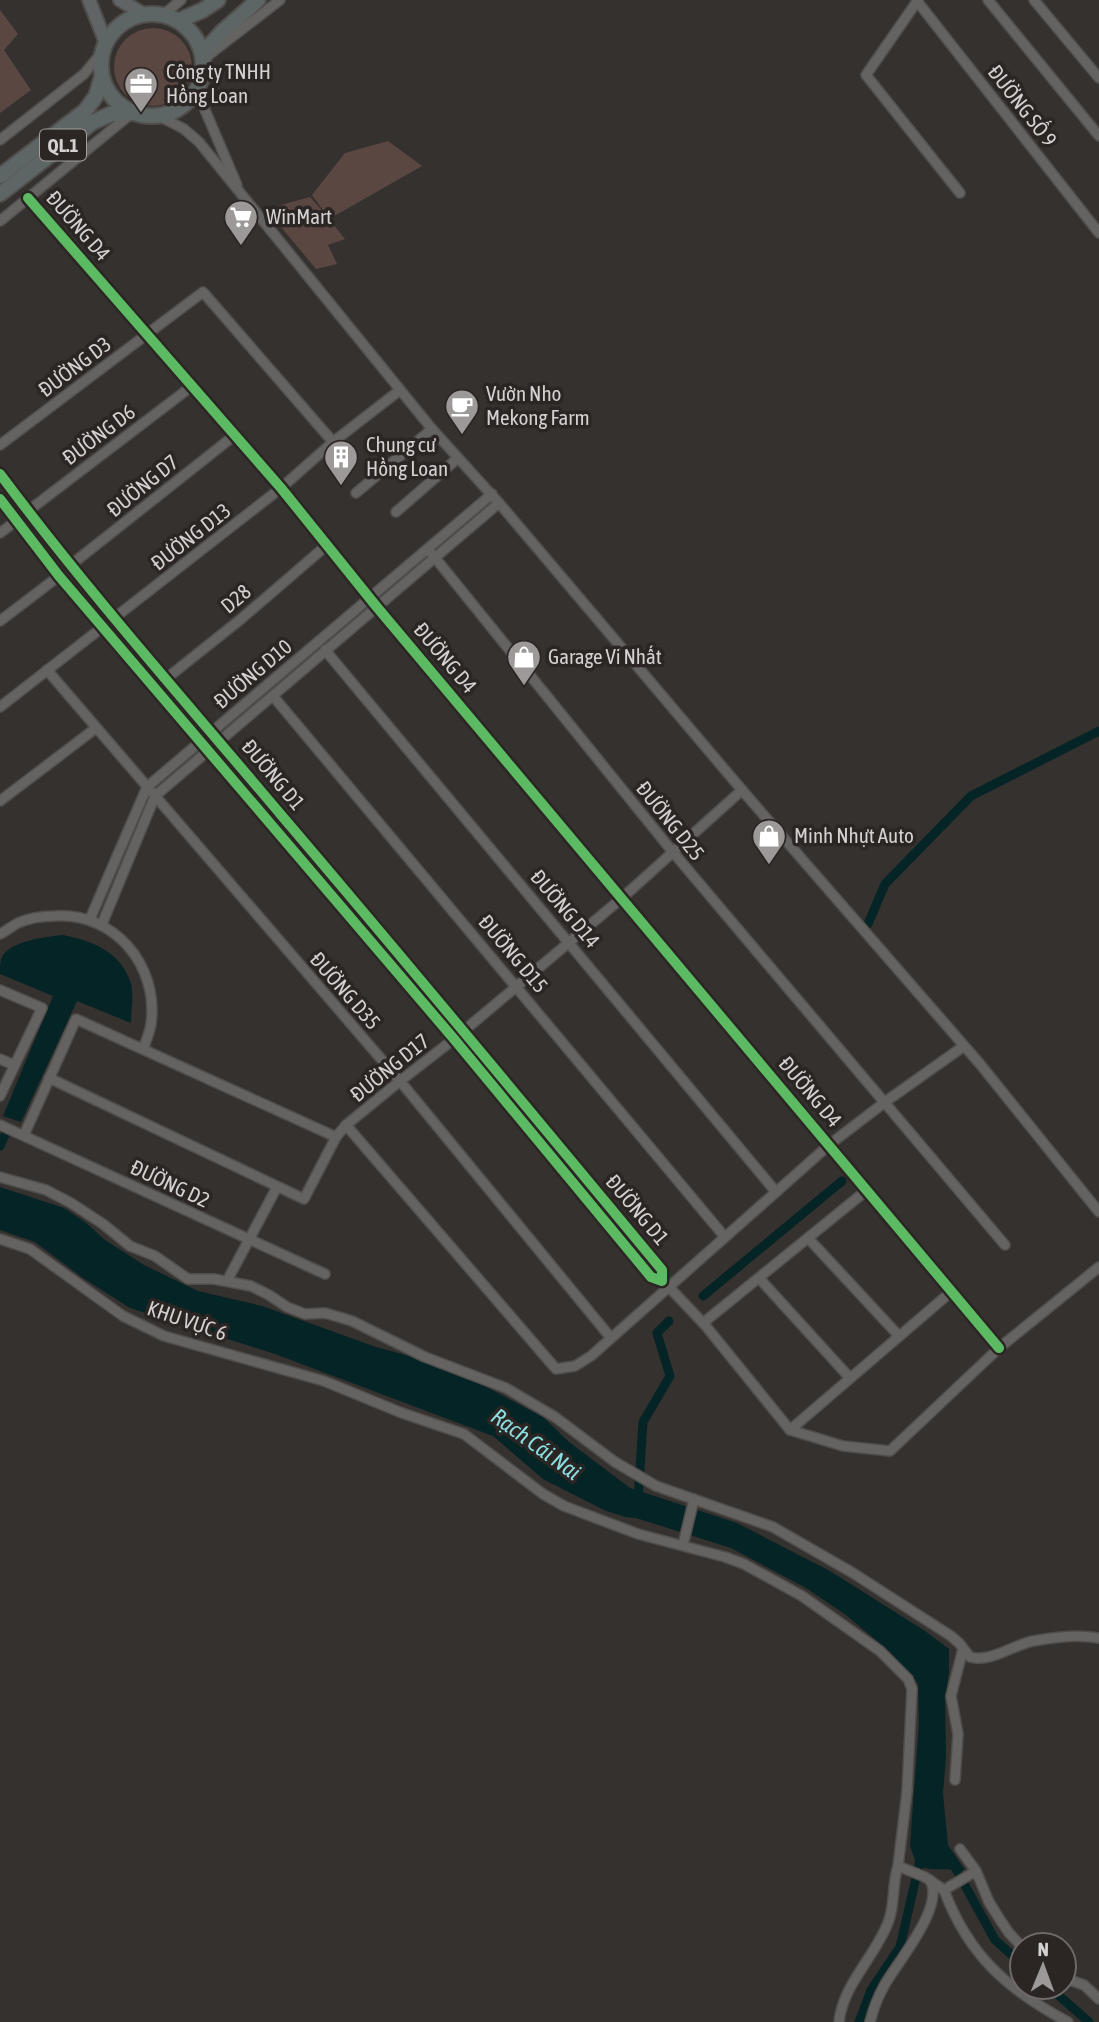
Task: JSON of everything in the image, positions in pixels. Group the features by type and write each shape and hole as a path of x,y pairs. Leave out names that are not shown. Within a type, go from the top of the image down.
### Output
{"highway":[{"path":"178,21 218,0"},
{"path":"203,58 191,32 178,21 145,15 122,24 105,47 102,76 113,98 132,113 159,116 183,106 198,87 203,58 222,32 258,0"},
{"name":"QL.1","path":"0,176 85,111 96,96 102,76"},
{"name":"QL.1","path":"0,194 93,122 111,114 132,113"}],"main road":[{"path":"89,0 105,47"},
{"path":"120,0 145,15"}],"street":[{"path":"162,16 181,0"},
{"path":"203,58 281,0"},
{"path":"988,0 1099,136"},
{"path":"1034,0 1099,78"},
{"path":"917,1 866,75 960,193"},
{"name":"ĐƯỜNG SỐ 9","path":"917,1 1099,233"},
{"path":"0,140 84,75 105,47"},
{"path":"198,87 241,196"},
{"path":"0,220 132,113"},
{"path":"159,116 176,123 192,135 432,429 499,502 742,790 964,1046 1099,1212"},
{"name":"ĐƯỜNG D4","path":"28,198 281,488 373,602 999,1348"},
{"name":"ĐƯỜNG D3","path":"0,445 204,292 334,442"},
{"name":"ĐƯỜNG D6","path":"28,511 192,386"},
{"name":"ĐƯỜNG D13","path":"0,707 281,488 400,390"},
{"path":"356,493 432,429"},
{"name":"ĐƯỜNG D7","path":"72,564 234,435"},
{"path":"396,512 458,458"},
{"name":"ĐƯỜNG D1","path":"0,474 116,618 464,1030 662,1270 665,1284"},
{"name":"ĐƯỜNG D10","path":"431,553 492,494"},
{"name":"ĐƯỜNG D1","path":"0,499 59,576 454,1039 652,1277 665,1284"},
{"name":"ĐƯỜNG D10","path":"90,919 147,788 211,732 431,553 499,502"},
{"path":"0,533 16,521"},
{"name":"D28","path":"167,678 327,545"},
{"name":"ĐƯỜNG D25","path":"431,553 672,852 1005,1245"},
{"path":"0,621 59,576"},
{"name":"ĐƯỜNG D10","path":"102,924 155,796 326,650 373,602"},
{"name":"ĐƯỜNG D14","path":"326,650 776,1192"},
{"name":"ĐƯỜNG D35","path":"47,670 400,1081 611,1338"},
{"name":"ĐƯỜNG D15","path":"273,696 724,1236"},
{"path":"0,801 96,728"},
{"name":"ĐƯỜNG D17","path":"278,1187 304,1199 336,1137 346,1125 454,1039 622,898 742,790"},
{"path":"0,934 20,922 43,916 66,915 102,924 131,947 146,977 152,1012 143,1049"},
{"path":"0,990 42,1008 0,1096"},
{"path":"24,1135 75,1019 336,1137"},
{"path":"346,1125 556,1369 575,1366 611,1338 665,1284 830,1145 964,1046"},
{"path":"0,1059 14,1065"},
{"path":"49,1078 278,1187 228,1281"},
{"name":"ĐƯỜNG D2","path":"0,1125 325,1274"},
{"path":"0,1177 59,1196 103,1224 130,1246 155,1256 188,1279 214,1279 251,1286 287,1307 305,1314 325,1313 352,1321 425,1357 506,1388 555,1417 615,1462 656,1486 693,1503 773,1527 853,1573 951,1636 970,1657 983,1658 1035,1641 1078,1636 1099,1638"},
{"path":"703,1324 867,1190"},
{"path":"808,1238 899,1336"},
{"name":"KHU VỰC 6","path":"0,1239 30,1249 123,1316 164,1336 324,1381 402,1413 464,1434 564,1506 638,1534 684,1542 744,1564 802,1596 880,1651 908,1679 912,1689 910,1753 898,1866"},
{"path":"665,1284 703,1324 790,1430 843,1446 890,1451 999,1348 1099,1267"},
{"path":"760,1278 850,1378"},
{"path":"790,1430 952,1291"},
{"path":"684,1542 693,1503"},
{"path":"956,1780 958,1734 951,1696 963,1648"},
{"path":"960,1849 1008,1931"},
{"path":"839,2022 840,2010 889,1919 894,1877 898,1866 946,1888 953,1914 971,1945 1005,1981 1042,2008 1068,2022"},
{"path":"946,1888 975,1871"},
{"path":"870,2022 884,1986 909,1951 922,1925 933,1895 932,1883 928,1879"},
{"path":"1078,1983 1099,1999"}],"shaded area":[{"path":"0,10 18,34 4,50 31,90 0,113"},
{"path":"153,28 168,31 181,39 189,52 192,67 189,82 181,95 168,103 153,106 138,103 125,95 117,82 114,67 117,52 125,39 138,31"},
{"path":"388,141 422,166 329,219 345,239 328,245 337,264 316,269 266,209 310,197 328,217 312,195 345,153"}],"water":[{"path":"62,935 84,940 104,949 120,964 127,973 132,989 131,1023 77,1001 21,1122 3,1116 53,996 0,974 1,960 12,947"},
{"name":"Rạch Cái Nai","path":"0,1187 64,1208 105,1240 144,1265 198,1291 262,1306 376,1347 420,1359 479,1383 543,1417 569,1442 630,1488 737,1523 830,1571 925,1631 949,1649 943,1794 948,1845 965,1870 917,1866 910,1846 919,1723 918,1684 890,1652 846,1615 806,1588 731,1548 606,1511 543,1479 493,1436 275,1354 130,1308 83,1278 35,1242 0,1230"}],"waterway":[{"path":"868,924 885,884 971,796 1099,731"},
{"path":"0,1146 5,1135"},
{"path":"703,1296 842,1181"},
{"path":"638,1500 643,1422 670,1376 657,1333 669,1321"},
{"path":"859,2022 871,1990 900,1947 921,1856"},
{"path":"951,1860 995,1940 1008,1952"},
{"path":"1065,2001 1089,2022"}],"cycle path":[{"path":"28,198 281,488 376,606 999,1348"},
{"path":"0,474 103,604 662,1270 662,1281 651,1277 454,1039 59,576 0,499"}],"place":[{"name":"Công ty TNHH Hồng Loan","path":"141,114"},
{"name":"WinMart","path":"241,247"},
{"name":"Vườn Nho Mekong Farm","path":"462,436"},
{"name":"Chung cư Hồng Loan","path":"341,487"},
{"name":"Garage Vi Nhất","path":"524,687"},
{"name":"Minh Nhựt Auto","path":"769,866"}]}
